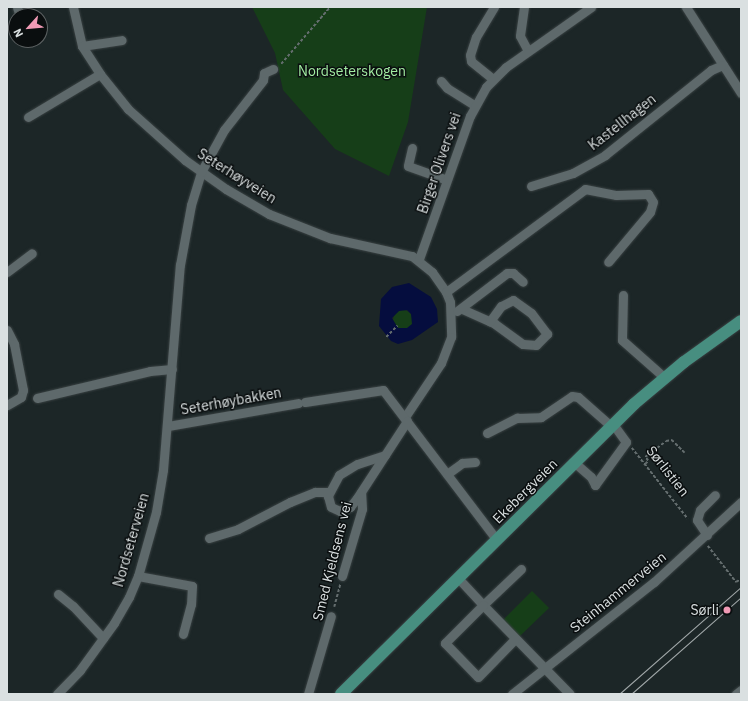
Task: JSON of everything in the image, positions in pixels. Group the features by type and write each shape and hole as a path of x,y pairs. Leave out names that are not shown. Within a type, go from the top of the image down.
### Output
{"main road":[{"name":"Ekebergveien","path":"341,694 612,425 664,377 741,321"}],"street":[{"name":"Seterhøyveien","path":"73,7 82,46 100,74 140,120 200,172 256,207 300,228 348,243 419,259"},
{"path":"493,79 471,61 470,56 476,37 494,7"},
{"path":"524,7 520,36 528,51"},
{"name":"Birger Olivers vei","path":"419,259 474,105 493,79 528,51 592,7"},
{"path":"686,7 741,93"},
{"path":"82,46 122,40"},
{"name":"Kastellhagen","path":"531,186 573,173 605,155 711,70 723,65"},
{"name":"Nordseterveien","path":"57,694 80,670 103,638 130,597 138,576 159,497 168,426 181,254 200,172 224,130 262,80 264,73 273,69"},
{"path":"28,117 100,74"},
{"path":"441,80 447,88 474,105"},
{"path":"412,148 408,166 447,180"},
{"path":"446,292 585,188 616,195 648,194 653,202 650,212 608,262"},
{"path":"7,272 32,253"},
{"path":"406,419 450,348 452,313 446,292 419,259"},
{"path":"452,313 462,310 506,273 513,273 522,282"},
{"path":"622,295 622,340 664,377"},
{"path":"462,310 475,318 490,321 523,344 536,345 547,334 531,312 513,300 501,306 490,321"},
{"path":"7,330 14,344 23,390 21,397 7,405"},
{"path":"37,398 150,371 172,370"},
{"name":"Seterhøybakken","path":"168,426 301,402 383,390 497,540"},
{"name":"Sørlistien","path":"487,433 517,418 541,417 572,396 578,397 612,425 626,442"},
{"name":"Smed Kjeldsens vei","path":"342,576 362,509 361,492 406,419"},
{"path":"575,462 591,477 595,485 626,442"},
{"path":"361,492 350,507 340,511 330,505 329,492 337,478 348,468 385,455"},
{"path":"447,474 462,463 475,462"},
{"path":"209,538 238,529 290,502 315,492 329,492"},
{"path":"706,539 697,520 700,510 715,495"},
{"name":"Steinhammerveien","path":"512,694 615,615 706,539 741,502"},
{"path":"515,639 478,677 445,643 521,569"},
{"path":"138,576 169,583 192,586 191,604 183,634"},
{"path":"458,578 515,639 570,694"},
{"path":"58,594 73,606 103,638"},
{"name":"Smed Kjeldsens vei","path":"308,694 331,616"},
{"path":"736,694 741,690"}],"path":[{"path":"273,69 282,64 330,7"},
{"path":"386,337 397,326"},
{"path":"645,464 648,461 645,457 666,441 672,440 685,453"},
{"name":"Sørlistien","path":"626,442 645,464 690,523"},
{"path":"706,539 736,582 741,579"},
{"name":"Smed Kjeldsens vei","path":"331,616 342,576"}],"green space":[{"name":"Nordseterskogen","path":"252,7 427,7 408,122 389,176 335,149 283,90 275,53"},
{"path":"403,310 410,313 413,320 410,327 403,330 396,327 393,320 396,313"},
{"path":"532,591 549,608 519,637 501,622"}],"shaded area":[{"path":"409,283 431,297 437,309 438,322 412,340 398,344 391,341 379,326 381,299 392,287","holes":["407,310 411,314 412,324 407,328 398,328 392,318 399,311"]}],"tram line":[{"path":"619,694 741,587"},
{"path":"631,694 741,597"}],"place":[{"name":"Sørli","path":"727,610"}]}
